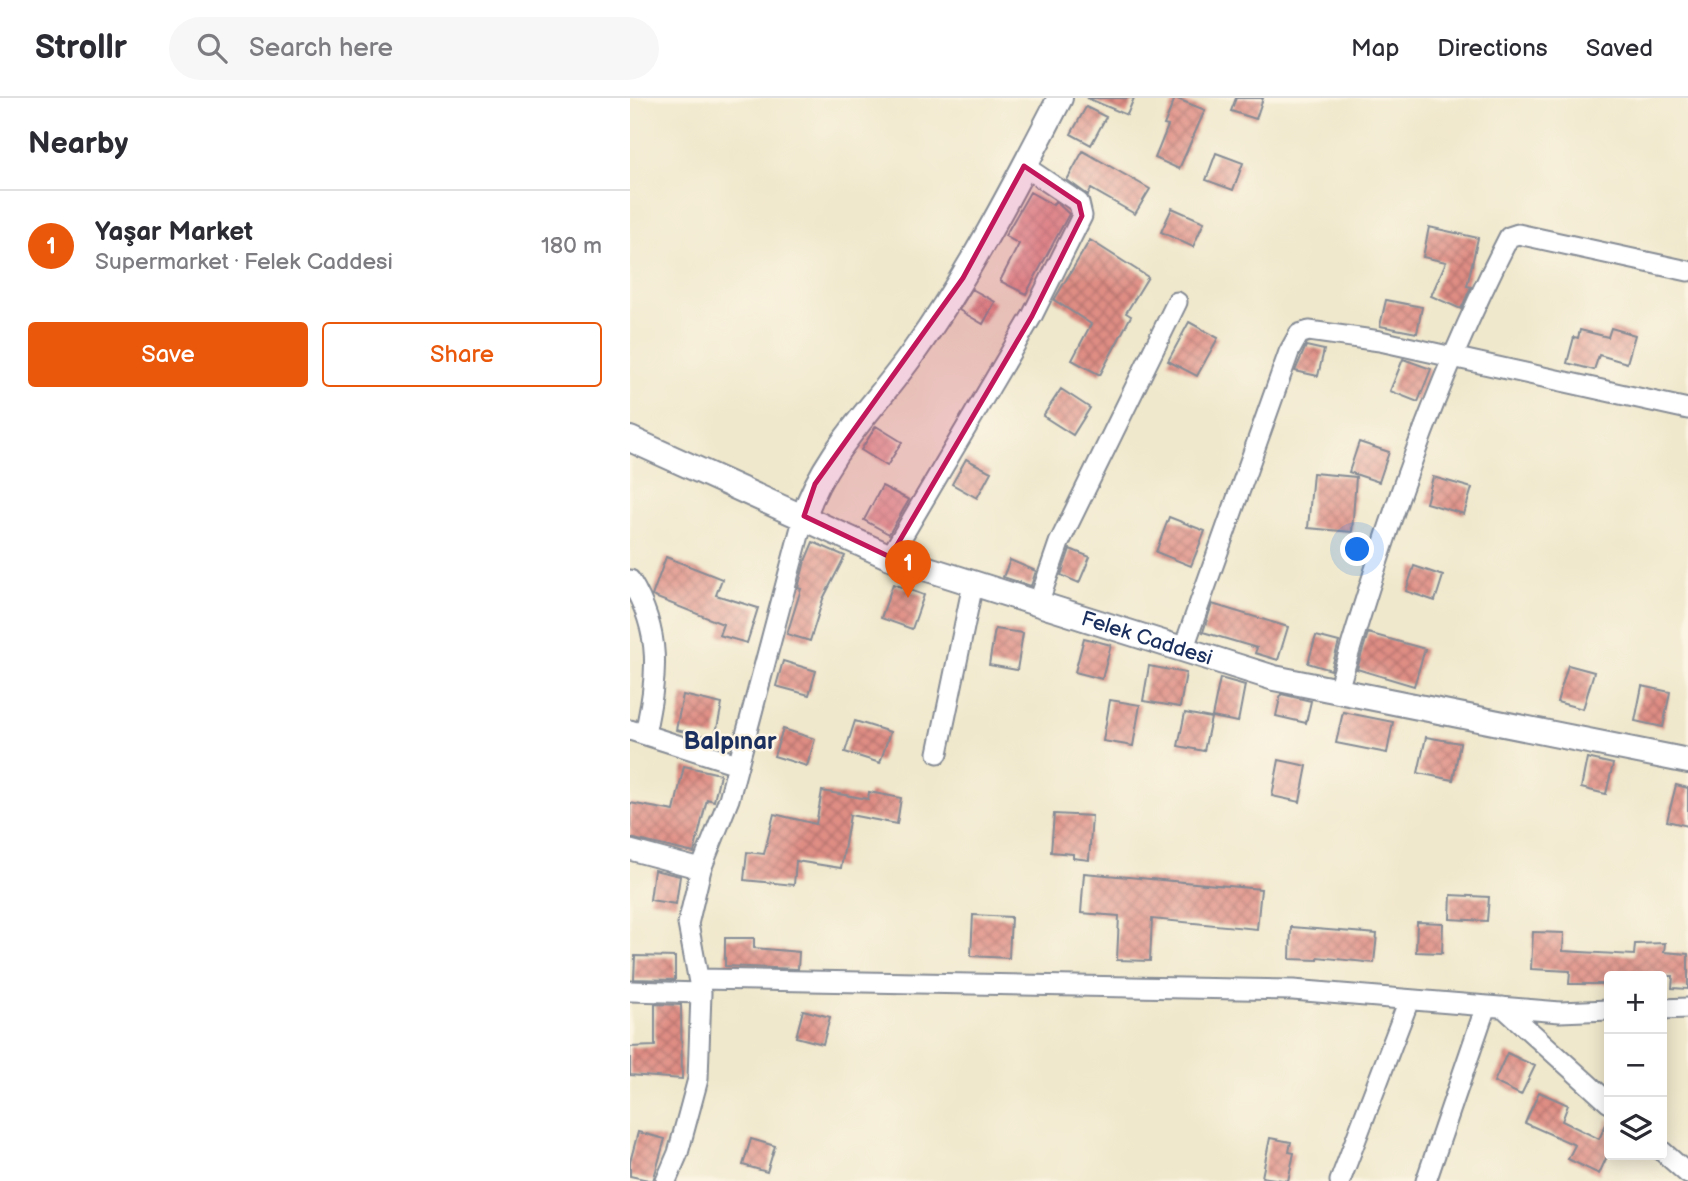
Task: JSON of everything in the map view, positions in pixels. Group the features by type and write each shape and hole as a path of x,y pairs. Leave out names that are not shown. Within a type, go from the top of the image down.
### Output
{"street":[{"path":"666,1181 678,1153 698,1079 700,986 688,924 701,869 729,799 804,516 815,484 871,404 912,355 963,278 1059,98"},
{"path":"890,558 1032,316 1082,216 1079,203 1024,166"},
{"path":"1337,693 1381,542 1451,359 1509,237 1518,234 1688,271"},
{"path":"1038,604 1059,543 1177,302"},
{"path":"1182,650 1289,352 1299,334 1309,331 1380,341 1451,359 1688,409"},
{"name":"Felek Caddesi","path":"630,439 804,516 890,558 1182,650 1274,678 1337,693 1688,761"},
{"path":"630,580 645,609 657,665 637,732 737,764"},
{"path":"938,753 973,584"},
{"path":"630,850 701,869"},
{"path":"630,991 700,986 1293,990 1560,1012 1604,1010"},
{"path":"1340,1181 1409,1000"},
{"path":"1495,1006 1604,1099"},
{"path":"1426,1181 1495,1006"},
{"path":"1667,1009 1688,1008"},
{"path":"1667,1155 1688,1174"}],"highlighted area":[{"path":"1024,166 1079,203 1082,216 1032,316 890,557 804,516 815,484 963,278"}],"building":[{"path":"1087,98 1134,98 1127,115"},
{"path":"1175,98 1205,110 1179,169 1155,158 1168,126 1164,125"},
{"path":"1236,98 1263,98 1256,119 1231,111"},
{"path":"1086,107 1106,117 1091,145 1071,134"},
{"path":"1083,151 1150,189 1135,214 1091,189 1088,195 1067,180"},
{"path":"1216,153 1243,163 1233,190 1206,180"},
{"path":"1030,192 1053,205 1055,201 1069,214 1026,294 1000,281 1019,244 1005,236"},
{"path":"1172,208 1204,222 1193,247 1161,232"},
{"path":"1429,227 1478,238 1467,286 1471,287 1461,309 1431,296 1446,262 1423,257"},
{"path":"1090,240 1148,277 1126,313 1131,316 1100,375 1072,360 1091,324 1054,300"},
{"path":"972,289 995,302 983,324 959,310"},
{"path":"1386,300 1422,307 1417,333 1380,326"},
{"path":"1189,322 1218,338 1197,376 1168,361"},
{"path":"1611,328 1635,335 1627,363 1599,355 1594,370 1567,363 1574,337 1578,338 1580,330 1608,337"},
{"path":"1306,346 1324,350 1318,376 1295,371"},
{"path":"1403,359 1431,369 1418,402 1390,391"},
{"path":"1061,389 1090,408 1073,435 1043,416"},
{"path":"876,426 902,442 887,466 861,450"},
{"path":"1359,442 1389,452 1379,482 1349,472"},
{"path":"966,459 991,472 977,498 952,484"},
{"path":"1313,473 1356,477 1352,532 1308,528"},
{"path":"1433,477 1472,488 1464,514 1426,503"},
{"path":"882,486 909,500 889,534 864,520"},
{"path":"1169,517 1205,531 1191,566 1156,552"},
{"path":"813,542 845,556 823,599 810,641 787,634 801,589 798,588 805,561"},
{"path":"1070,549 1090,557 1079,583 1061,575"},
{"path":"666,557 722,579 716,595 758,608 747,643 719,635 723,624 652,596"},
{"path":"1010,560 1036,571 1031,586 1003,577"},
{"path":"1414,566 1443,576 1435,601 1406,591"},
{"path":"893,584 924,595 912,629 881,618"},
{"path":"1212,604 1288,627 1278,660 1255,653 1257,648 1203,632"},
{"path":"995,629 1023,633 1017,670 989,665"},
{"path":"1368,633 1425,649 1414,686 1357,669"},
{"path":"1316,636 1339,642 1331,670 1308,663"},
{"path":"1084,638 1111,645 1102,679 1075,672"},
{"path":"783,661 816,671 809,695 776,686"},
{"path":"1568,665 1594,672 1583,709 1557,702"},
{"path":"1149,666 1186,673 1180,707 1143,701"},
{"path":"1220,678 1245,685 1238,722 1212,717"},
{"path":"1642,686 1670,692 1663,727 1635,721"},
{"path":"1281,694 1311,701 1306,723 1276,716"},
{"path":"683,695 722,704 715,738 676,730"},
{"path":"1110,700 1140,705 1133,746 1103,741"},
{"path":"1343,712 1393,722 1387,753 1336,743"},
{"path":"1185,713 1211,718 1204,751 1178,746"},
{"path":"855,721 890,732 880,763 845,752"},
{"path":"783,729 815,739 807,766 774,756"},
{"path":"1426,737 1460,743 1453,780 1418,773"},
{"path":"1587,758 1613,764 1606,794 1581,788"},
{"path":"1279,760 1307,766 1300,802 1272,796"},
{"path":"684,766 720,774 714,801 707,799 694,853 630,838 630,803 674,811"},
{"path":"1676,785 1688,788 1688,826 1667,821"},
{"path":"822,791 868,799 869,792 901,798 897,824 850,815 841,868 796,861 794,885 744,880 747,852 764,854 774,814 816,824"},
{"path":"1054,814 1092,816 1089,860 1073,858 1073,854 1051,852"},
{"path":"654,870 680,876 676,904 650,900"},
{"path":"1084,873 1261,889 1257,929 1152,919 1150,961 1117,960 1119,916 1081,913"},
{"path":"1451,895 1489,897 1487,921 1450,919"},
{"path":"973,915 1011,917 1009,958 971,956"},
{"path":"1417,922 1443,923 1442,953 1416,952"},
{"path":"1291,927 1377,934 1374,963 1318,957 1318,960 1290,959"},
{"path":"1533,932 1564,933 1563,951 1634,955 1635,944 1665,943 1664,952 1688,954 1688,989 1672,988 1673,976 1667,976 1667,971 1604,971 1604,984 1569,984 1570,971 1531,969"},
{"path":"725,938 754,938 754,948 799,952 798,969 725,966"},
{"path":"635,956 675,957 675,980 634,979"},
{"path":"655,1004 681,1005 682,1079 630,1075 630,1047 655,1046"},
{"path":"803,1010 830,1017 823,1044 796,1037"},
{"path":"1507,1053 1535,1066 1521,1095 1494,1082"},
{"path":"1539,1092 1568,1105 1562,1121 1599,1139 1604,1128 1605,1160 1599,1174 1568,1159 1575,1145 1525,1123"},
{"path":"638,1132 665,1139 653,1181 630,1176 630,1162"},
{"path":"1270,1138 1291,1142 1289,1152 1294,1153 1288,1181 1262,1177"},
{"path":"751,1139 775,1146 767,1172 743,1165"}],"place":[{"name":"Yaşar Market","path":"908,598"}],"district":[{"name":"Balpınar","path":"730,741"}]}
